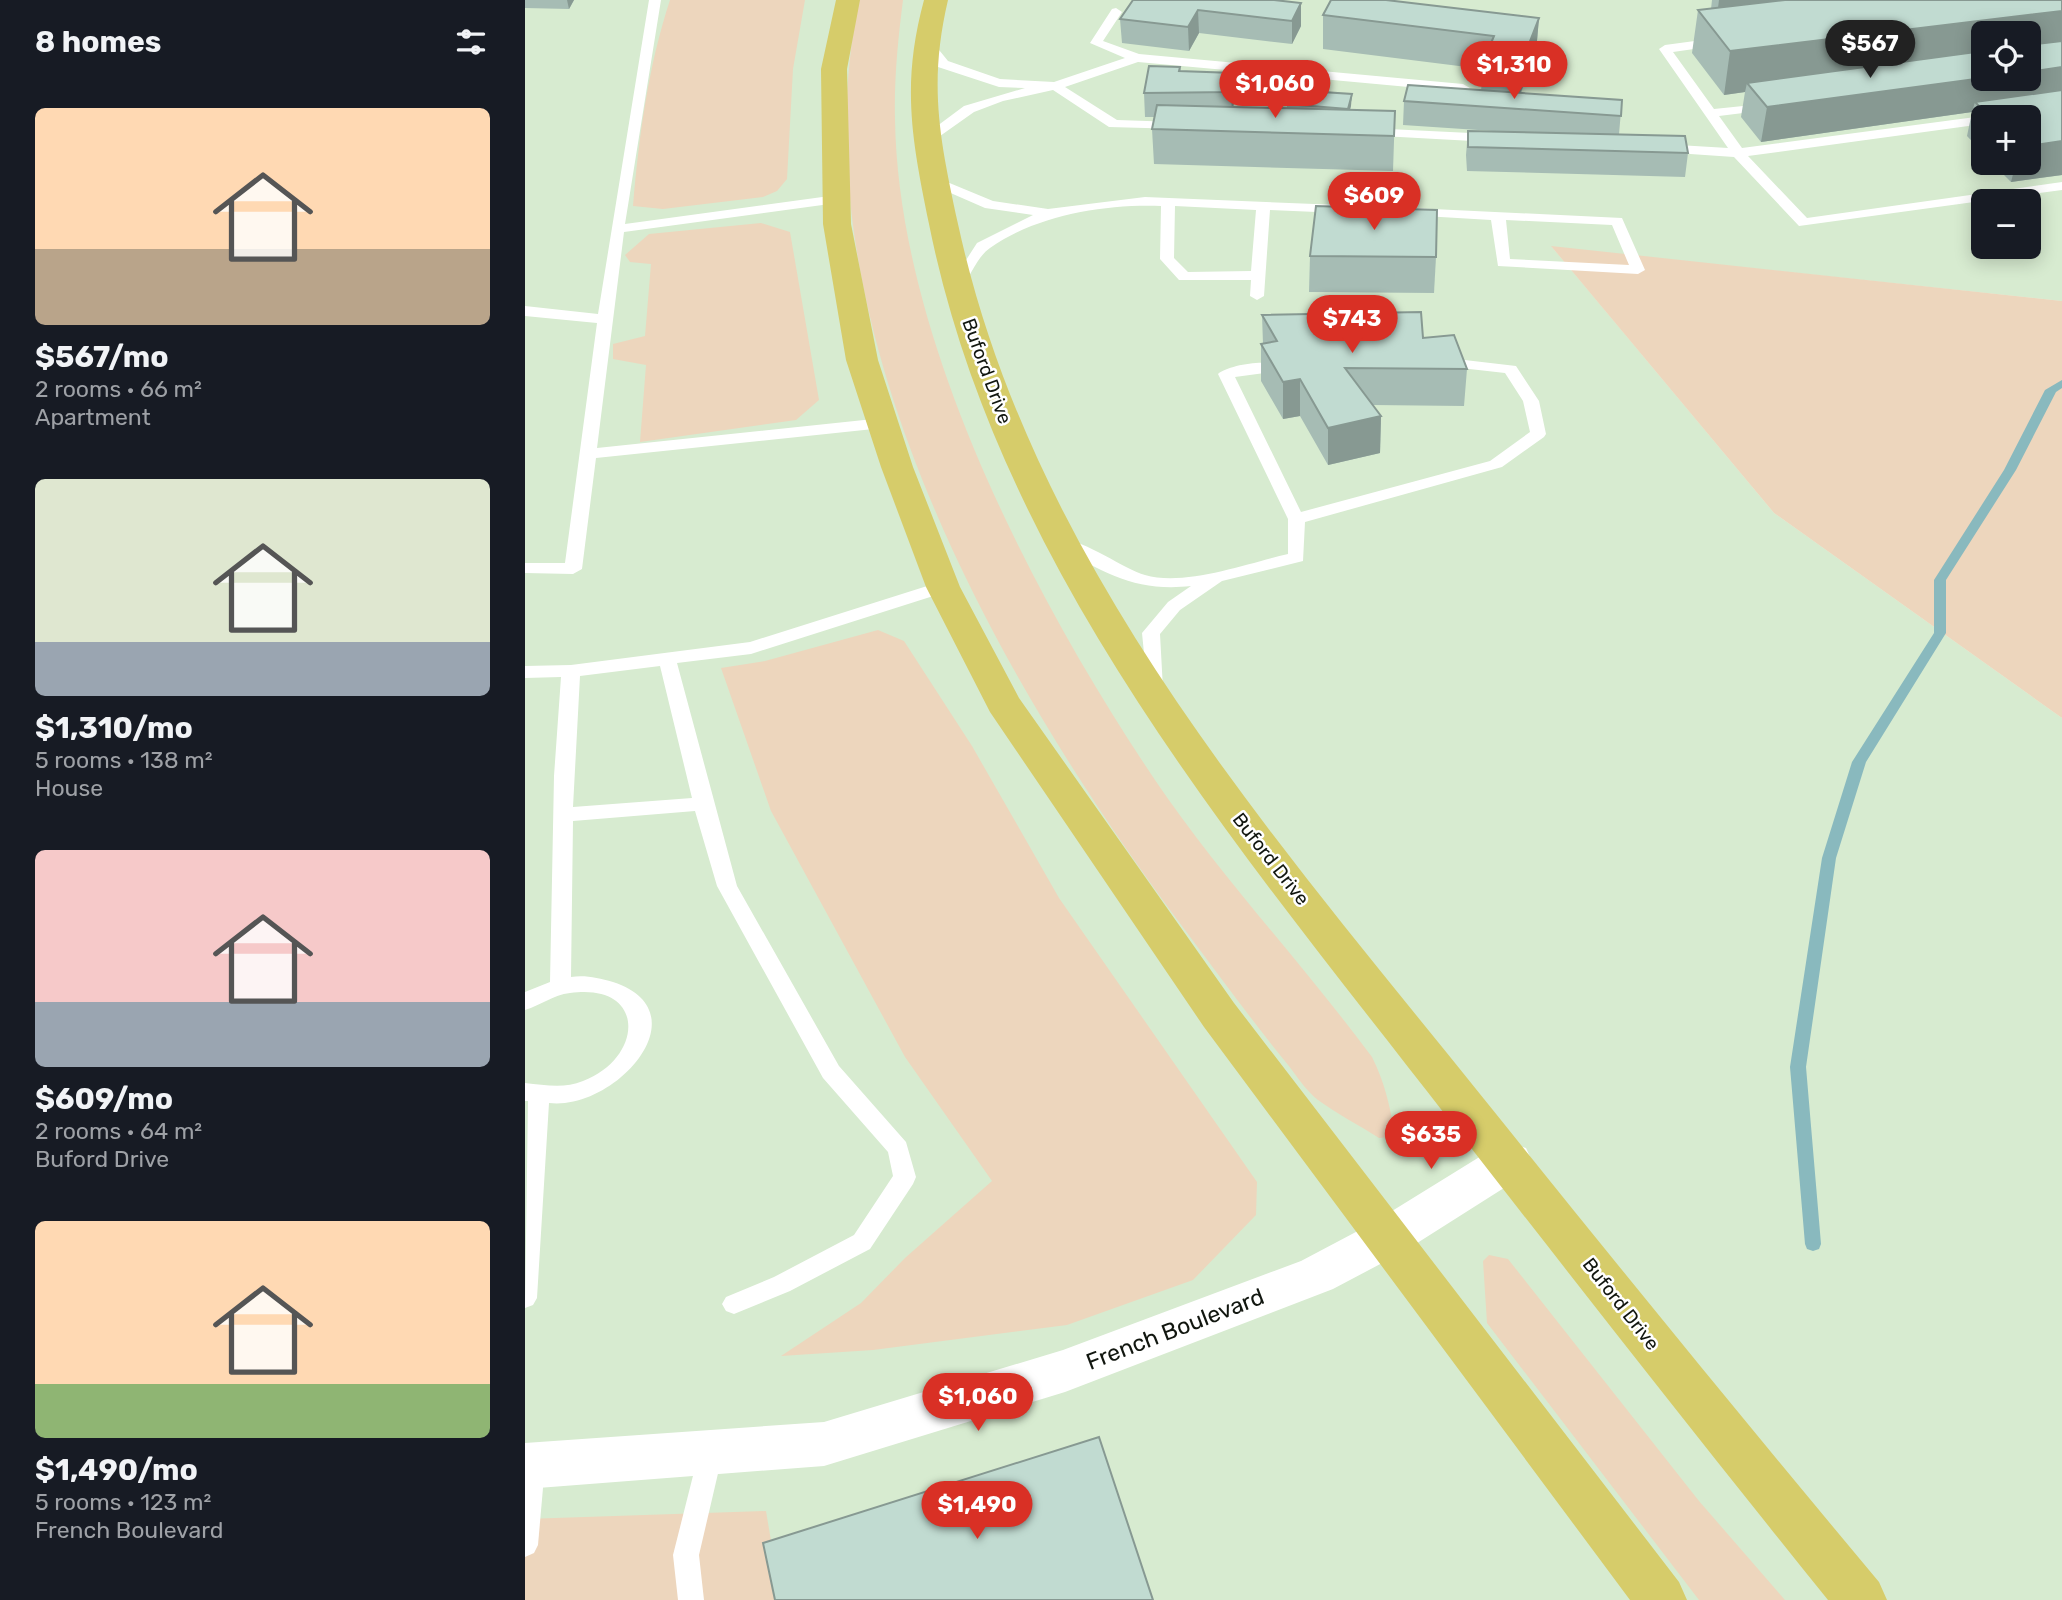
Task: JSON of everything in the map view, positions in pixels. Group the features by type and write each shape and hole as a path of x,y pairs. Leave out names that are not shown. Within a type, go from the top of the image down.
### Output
{"highway":[{"path":"848,0 834,69 837,224 862,360 943,587 1003,703 1096,841 1219,1014 1661,1600"},
{"name":"Buford Drive","path":"936,0 926,43 928,138 957,285 973,338 1013,442 1071,561 1207,776 1255,841 1693,1396 1861,1600"}],"street":[{"name":"French Boulevard","path":"529,1466 824,1444 1065,1371 1317,1275 1387,1238 1510,1161"}],"lane":[{"path":"525,568 573,569 617,229 655,0"},
{"path":"1116,12 1096,43 1137,58 1463,88"},
{"path":"1733,40 1665,49 1738,153 1804,223 2062,186"},
{"path":"926,43 943,64 999,83 1055,86 1114,124 1196,127"},
{"path":"928,138 969,109 999,98 1055,86 1137,58"},
{"path":"1711,113 1779,104"},
{"path":"1644,147 1738,153 1971,122"},
{"path":"1346,132 1509,139"},
{"path":"935,181 990,205 1048,213 1145,201 1359,210"},
{"path":"617,229 837,199"},
{"path":"1168,202 1167,259 1184,277 1258,275"},
{"path":"1257,296 1263,206"},
{"path":"1401,212 1498,216 1618,221 1638,270 1503,263 1498,216"},
{"path":"957,285 982,246 1048,213"},
{"path":"525,311 605,319"},
{"path":"1296,520 1496,464 1538,434 1531,401 1510,369 1420,360"},
{"path":"1060,540 1101,563 1153,583 1217,576 1297,556 1296,520 1226,374 1272,367"},
{"path":"587,454 883,423"},
{"path":"1155,693 1151,633 1174,606 1217,576"},
{"path":"525,672 571,671 751,649 943,587"},
{"path":"667,659 703,804 727,886 831,1072 898,1149 905,1177 862,1242 782,1284 734,1304"},
{"path":"560,986 563,815 571,671"},
{"path":"563,815 703,804"},
{"path":"525,1002 560,986 584,983 607,986 625,995 638,1009 642,1027 638,1046 626,1065 608,1080 587,1091 563,1096 532,1094 525,1298"},
{"path":"691,1600 686,1555 711,1452"},
{"path":"525,1545 529,1466"}],"shaded area":[{"path":"525,0 2062,0 2062,301 1552,247 1774,513 2062,718 2062,1600 781,1600 525,1519"},
{"path":"670,0 805,0 793,69 787,179 777,191 763,197 663,209 633,206 645,102"},
{"path":"859,0 903,0 895,119 902,203 920,290 947,377 981,464 1020,550 1109,709 1155,780 1207,851 1372,1057 1391,1112 1394,1131 1389,1137 1379,1138 1318,1100 1304,1086 1185,930 1115,832 1046,725 983,612 927,492 884,370 856,246 846,122"},
{"path":"761,223 790,232 819,400 796,420 640,442 646,365 613,359 613,344 645,336 651,264 630,262 625,255 649,234"},
{"path":"1551,246 2062,301 2062,718 1774,513"},
{"path":"878,630 904,641 972,746 1059,898 1257,1182 1256,1215 1193,1280 1067,1325 873,1350 781,1356 861,1303 905,1258 992,1181 905,1057 771,811 721,668 765,661"},
{"path":"1489,1255 1508,1259 1699,1501 1785,1600 1699,1600 1487,1323 1483,1261"},
{"path":"766,1511 781,1600 525,1600 525,1519"}],"building":[{"path":"1133,0 1274,0 1301,3 1292,21 1198,10 1188,27 1120,19"},
{"path":"1331,0 1386,0 1539,18 1520,67 1483,62 1494,36 1323,15"},
{"path":"1785,0 2062,0 2062,11 1730,51 1698,10"},
{"path":"2062,41 2062,67 2041,70 2041,43"},
{"path":"1971,53 1971,80 1767,107 1747,83"},
{"path":"1149,66 1180,67 1179,71 1234,73 1231,92 1144,93"},
{"path":"1408,85 1622,100 1621,116 1404,101"},
{"path":"1292,90 1352,94 1348,109 1287,104"},
{"path":"2062,90 2062,141 2041,144 2041,105 1978,105 1975,102"},
{"path":"1157,105 1395,111 1394,136 1152,129"},
{"path":"1468,131 1685,136 1688,153 1468,147"},
{"path":"1316,206 1437,210 1436,257 1310,256"},
{"path":"1421,312 1423,338 1454,335 1467,369 1345,368 1381,416 1328,428 1300,379 1283,382 1261,344 1277,341 1262,315"},
{"path":"1099,1437 1153,1600 775,1600 763,1543"}],"waterway":[{"path":"1813,1244 1798,1067 1829,858 1859,762 1940,633 1940,580 2010,470 2051,390 2062,383"}]}
